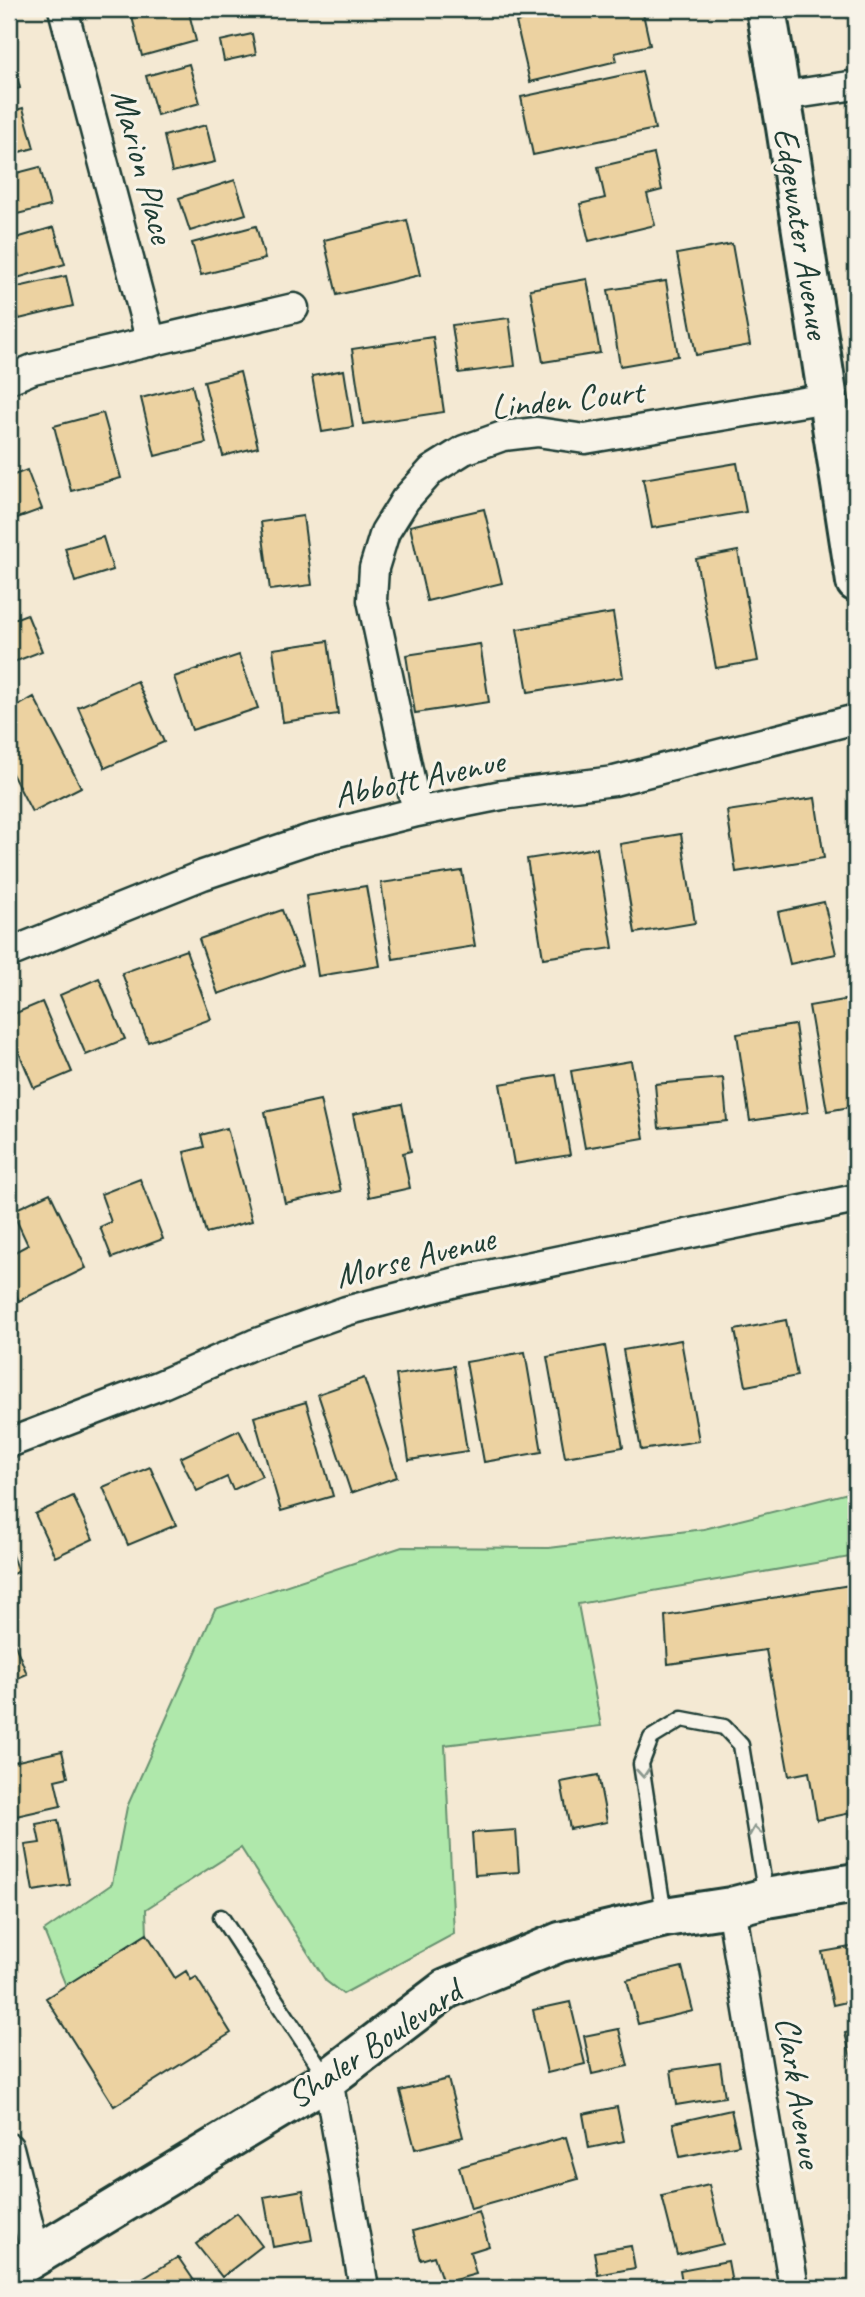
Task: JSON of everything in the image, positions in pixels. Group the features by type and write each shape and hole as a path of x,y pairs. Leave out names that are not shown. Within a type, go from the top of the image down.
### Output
{"street":[{"name":"Marion Place","path":"63,9 151,342"},
{"name":"Edgewater Avenue","path":"766,9 782,96 856,582"},
{"path":"782,96 856,85"},
{"path":"9,379 33,369 294,308"},
{"name":"Linden Court","path":"416,812 372,600 374,568 386,532 405,500 432,470 464,450 503,436 537,432 584,439 827,398"},
{"name":"Abbott Avenue","path":"9,953 213,871 310,839 416,812 502,795 614,781 856,719"},
{"name":"Morse Avenue","path":"9,1443 158,1386 254,1344 346,1311 464,1280 856,1199"},
{"name":"Shaler Boulevard","path":"22,2264 328,2079 446,1989 560,1942 665,1917 856,1884"},
{"name":"Clark Avenue","path":"748,1903 794,2288"},
{"path":"328,2079 364,2288"},
{"path":"9,2148 22,2264"}],"lane":[{"path":"665,1917 640,1764 651,1738 682,1719 724,1727 741,1745 748,1903"},
{"path":"221,1917 328,2079"}],"green space":[{"path":"856,1491 856,1556 578,1604 601,1726 445,1745 454,1934 343,1994 326,1981 241,1848 146,1909 147,1934 66,1986 44,1931 112,1884 127,1807 215,1609 402,1547 549,1548 704,1529"}],"building":[{"path":"163,9 188,9 196,41 142,56 132,17"},
{"path":"573,9 642,9 650,45 615,53 617,61 530,82 516,22"},
{"path":"252,34 256,54 224,61 220,41"},
{"path":"9,51 20,88 9,91"},
{"path":"189,64 200,103 157,115 146,76"},
{"path":"642,71 655,129 533,155 521,97"},
{"path":"23,108 34,148 9,155 9,112"},
{"path":"206,125 215,162 172,172 164,136"},
{"path":"654,154 662,190 647,194 655,225 589,241 580,204 605,198 598,167"},
{"path":"40,167 50,206 9,216 9,175"},
{"path":"235,180 246,214 190,231 179,198"},
{"path":"407,220 420,275 337,295 324,240"},
{"path":"256,226 265,259 201,275 192,243"},
{"path":"54,227 65,264 17,278 11,259 19,257 13,239"},
{"path":"732,244 750,345 696,355 677,254"},
{"path":"66,276 73,306 19,319 17,311 10,312 9,289"},
{"path":"587,279 600,353 543,362 530,289"},
{"path":"666,281 678,356 620,366 608,290"},
{"path":"509,318 515,366 459,373 452,325"},
{"path":"433,337 444,412 363,424 352,349"},
{"path":"344,370 353,427 322,432 312,376"},
{"path":"240,372 258,447 223,456 204,381"},
{"path":"192,385 206,443 155,456 141,398"},
{"path":"103,413 121,478 71,491 54,426"},
{"path":"737,463 746,512 652,528 643,479"},
{"path":"27,470 42,509 9,521 9,477"},
{"path":"484,509 502,583 427,601 410,526"},
{"path":"303,516 312,585 270,590 261,522"},
{"path":"103,537 113,570 75,582 65,548"},
{"path":"738,551 758,661 716,668 696,559"},
{"path":"613,613 623,677 528,692 517,629"},
{"path":"27,614 42,651 9,664 9,621"},
{"path":"328,641 338,714 283,722 273,649"},
{"path":"480,644 489,702 415,713 406,655"},
{"path":"239,655 258,708 192,730 174,677"},
{"path":"137,681 164,742 105,768 78,707"},
{"path":"34,697 81,787 32,812 9,768 9,711"},
{"path":"815,798 824,858 736,872 727,811"},
{"path":"681,834 695,923 635,933 620,844"},
{"path":"597,848 613,948 543,958 527,859"},
{"path":"462,871 475,946 393,959 381,883"},
{"path":"366,886 380,966 318,976 306,896"},
{"path":"824,902 836,954 790,964 778,912"},
{"path":"282,910 302,965 218,994 199,939"},
{"path":"186,950 211,1019 148,1042 122,973"},
{"path":"99,978 125,1039 86,1055 60,995"},
{"path":"856,998 856,1106 827,1111 809,1006"},
{"path":"42,1002 72,1072 34,1088 9,1029 9,1016"},
{"path":"795,1025 808,1112 750,1121 737,1034"},
{"path":"631,1061 644,1138 585,1148 571,1071"},
{"path":"556,1075 570,1155 514,1164 500,1084"},
{"path":"723,1078 727,1121 659,1128 655,1084"},
{"path":"320,1100 341,1191 285,1203 265,1112"},
{"path":"402,1104 411,1151 403,1153 410,1188 369,1197 353,1114"},
{"path":"227,1128 252,1221 206,1233 184,1152 204,1147 201,1135"},
{"path":"140,1179 163,1239 112,1258 100,1227 111,1222 101,1194"},
{"path":"50,1193 86,1268 19,1301 9,1281 9,1255 28,1245 12,1211"},
{"path":"786,1320 797,1376 746,1386 735,1330"},
{"path":"681,1340 699,1441 641,1450 623,1350"},
{"path":"605,1346 623,1447 565,1457 547,1357"},
{"path":"525,1352 542,1452 484,1462 466,1362"},
{"path":"454,1366 467,1451 409,1460 396,1375"},
{"path":"364,1378 397,1477 351,1493 318,1394"},
{"path":"306,1402 333,1496 281,1511 254,1417"},
{"path":"239,1430 262,1476 233,1490 227,1477 197,1491 180,1458"},
{"path":"150,1467 176,1525 128,1545 103,1487"},
{"path":"73,1496 93,1539 55,1557 35,1514"},
{"path":"9,1547 18,1572 9,1575"},
{"path":"856,1584 856,1812 817,1820 809,1772 789,1776 766,1650 668,1664 665,1616"},
{"path":"9,1630 27,1674 9,1682"},
{"path":"62,1751 68,1777 55,1780 61,1806 16,1816 9,1787 9,1763"},
{"path":"598,1775 607,1822 570,1829 561,1782"},
{"path":"58,1820 70,1885 33,1891 25,1845 40,1843 36,1824"},
{"path":"516,1830 519,1872 475,1875 472,1833"},
{"path":"147,1934 175,1978 186,1971 191,1980 196,1977 231,2033 114,2106 46,1998"},
{"path":"856,1946 856,2000 833,2005 822,1952"},
{"path":"682,1967 693,2011 638,2024 627,1980"},
{"path":"570,2002 585,2064 547,2073 533,2010"},
{"path":"619,2029 628,2066 592,2074 584,2036"},
{"path":"856,2031 856,2070 854,2070 845,2033"},
{"path":"720,2063 725,2097 676,2105 671,2070"},
{"path":"448,2079 463,2137 415,2149 400,2091"},
{"path":"617,2107 624,2141 589,2148 583,2114"},
{"path":"731,2110 739,2145 680,2157 673,2123"},
{"path":"566,2137 578,2179 471,2209 459,2167"},
{"path":"709,2185 723,2244 677,2255 662,2196"},
{"path":"303,2190 312,2240 273,2247 264,2197"},
{"path":"479,2212 489,2246 470,2252 476,2274 443,2283 434,2256 421,2260 413,2231"},
{"path":"237,2213 262,2246 222,2277 196,2244"},
{"path":"631,2246 635,2268 598,2275 594,2252"},
{"path":"178,2257 199,2288 139,2288 136,2283"},
{"path":"728,2261 733,2288 683,2288 680,2270"}]}
